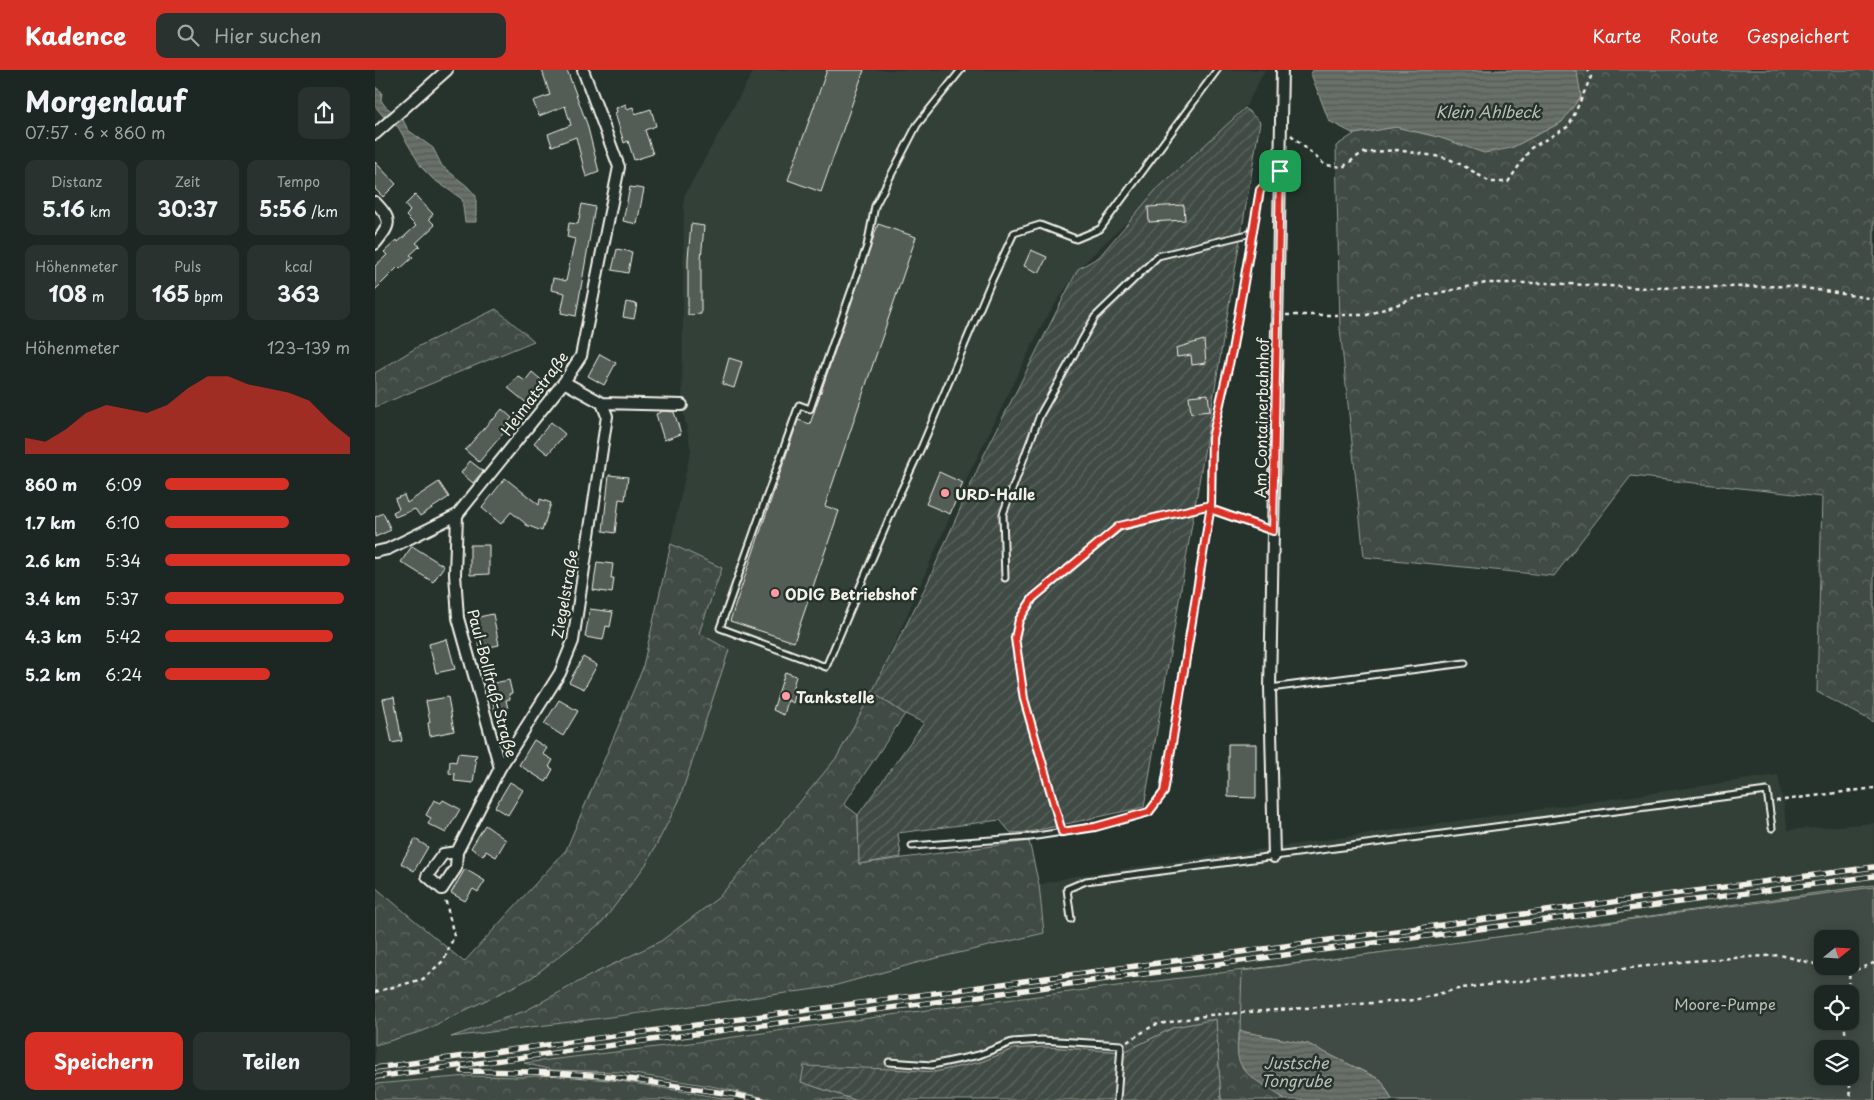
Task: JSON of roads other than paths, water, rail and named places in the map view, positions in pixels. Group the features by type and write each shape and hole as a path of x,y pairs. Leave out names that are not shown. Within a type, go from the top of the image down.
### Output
{"street":[{"path":"375,134 447,70"},
{"name":"Heimatstraße","path":"375,552 388,549 457,515 564,382 581,356 619,167 583,70"},
{"name":"Am Containerbahnhof","path":"1274,857 1270,688 1282,70"},
{"path":"375,202 386,214 389,221 375,244"},
{"path":"564,382 602,403 682,404"},
{"name":"Ziegelstraße","path":"457,852 443,854 427,876 443,889 456,868 457,852 500,768 559,673 573,641 607,416 602,403"},
{"name":"Paul-Bollfraß-Straße","path":"457,515 455,574 458,618 500,768"}],"lane":[{"path":"961,70 917,125 875,206 867,246 810,409 799,405 720,628 826,667 991,282 1014,233 1040,225 1076,239 1100,229 1217,70"},
{"path":"912,846 1030,837 1095,827 1149,812 1164,792 1210,507 1212,438 1232,351 1260,190 1280,171"},
{"path":"1005,578 1003,514 1040,415 1095,316 1158,256 1252,232"},
{"path":"1062,832 1024,699 1015,638 1019,620 1033,598 1119,526 1210,507 1273,531"},
{"path":"1270,688 1465,663"},
{"path":"1071,919 1067,889 1086,881 1767,791 1772,828"},
{"path":"889,1062 932,1065 979,1055 1012,1042 1042,1040 1121,1045 1117,1100"}],"water":[{"name":"Klein Ahlbeck","path":"1313,70 1573,70 1577,72 1581,96 1562,122 1511,148 1484,153 1438,137 1396,127 1354,134 1329,121 1311,74"},
{"path":"375,87 382,92 381,100 385,106 403,120 408,130 433,148 442,166 467,186 476,196 476,222 465,222 462,199 433,179 422,168 398,127 383,116 375,106"},
{"name":"Justsche Tongrube","path":"1240,1031 1308,1044 1381,1080 1392,1100 1284,1100 1253,1078 1241,1065 1237,1045"}],"railway":[{"path":"375,1068 1874,867"},
{"path":"375,1077 1874,876"},
{"path":"462,1071 608,1076 762,1100"}],"place":[{"name":"URD-Halle","path":"945,493"},
{"name":"ODIG Betriebshof","path":"775,593"},
{"name":"Tankstelle","path":"786,696"}],"park label":[{"name":"Moore-Pumpe","path":"1725,1003"}]}
